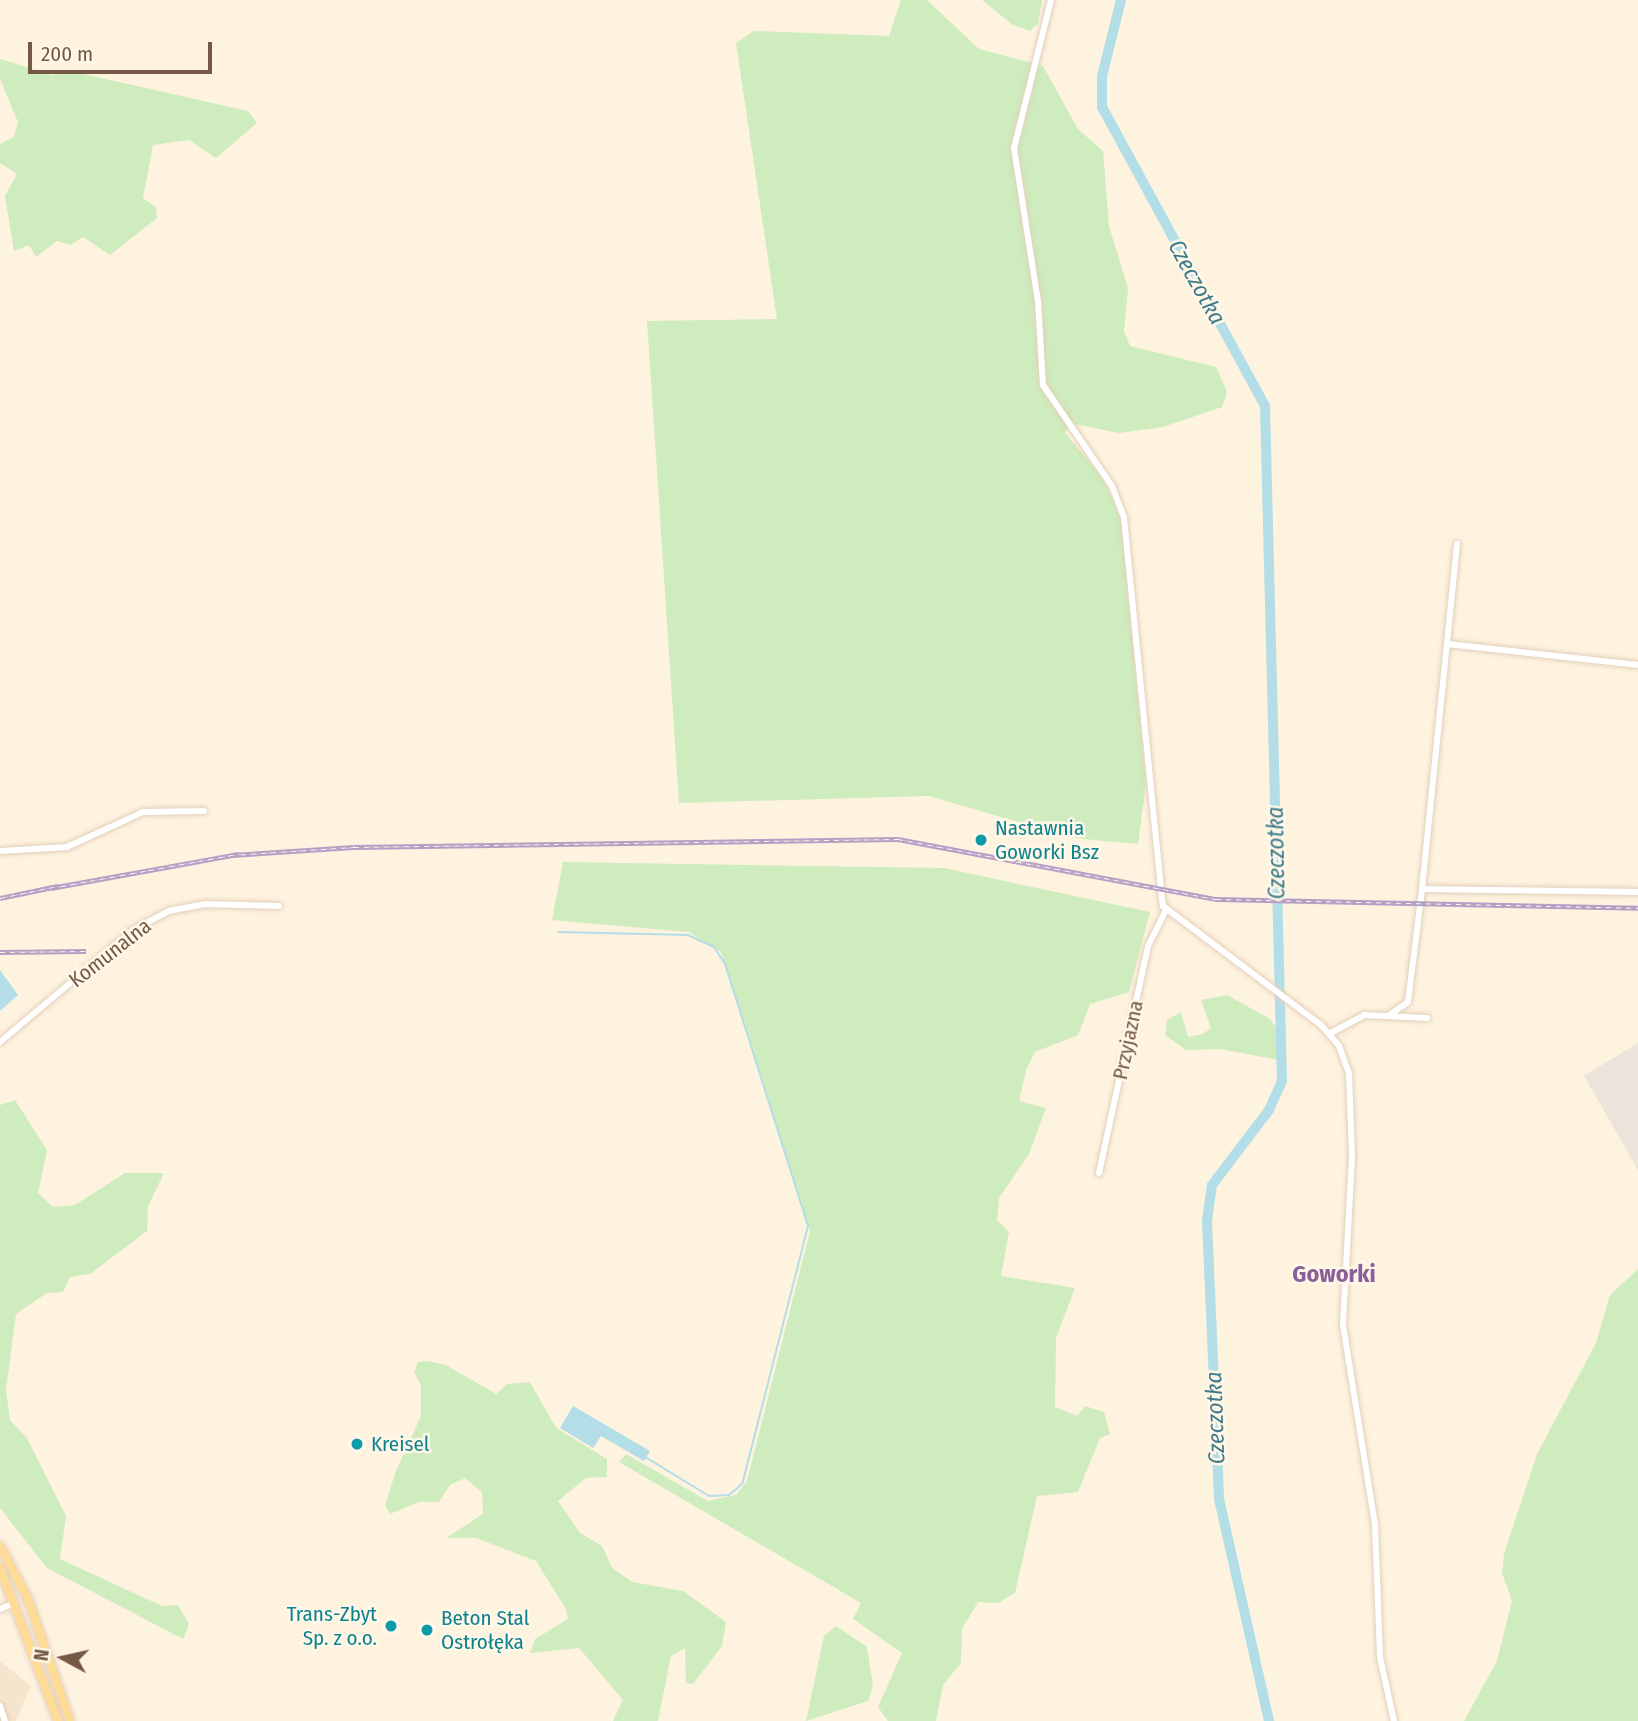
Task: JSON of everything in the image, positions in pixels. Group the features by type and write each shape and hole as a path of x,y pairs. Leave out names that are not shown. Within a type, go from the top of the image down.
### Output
{"main road":[{"path":"0,1546 28,1599 69,1721"},
{"path":"0,1567 17,1602 58,1721"}],"street":[{"path":"1051,0 1014,148 1038,301 1040,365 1050,399 1112,486 1124,518 1166,911 1329,1034 1349,1074 1352,1157 1343,1325 1375,1525 1380,1657 1394,1721"},
{"path":"1388,1016 1408,1002 1457,544"},
{"path":"1448,644 1638,665"},
{"path":"0,851 78,844 143,812 204,811"},
{"path":"1422,889 1638,892"},
{"name":"Komunalna","path":"0,1042 133,930 169,911 204,904 279,906"},
{"name":"Przyjazna","path":"1100,1173 1148,946 1166,911"},
{"path":"1329,1034 1346,1020 1388,1016 1427,1018"},
{"path":"0,1609 17,1602"},
{"path":"0,1706 5,1721"}],"shaded area":[{"path":"1638,1043 1638,1170 1584,1076"},
{"path":"0,1661 31,1686 16,1721 0,1721"}],"green space":[{"path":"901,0 927,0 979,49 1043,66 1078,129 1103,151 1109,226 1128,288 1124,331 1130,346 1216,367 1227,392 1222,407 1163,427 1119,433 1069,423 1065,433 1102,477 1121,519 1146,784 1138,844 1073,838 929,796 679,803 647,321 777,319 736,43 754,31 889,36"},
{"path":"982,0 1042,0 1038,23 1030,31 1013,25"},
{"path":"0,59 52,75 70,71 248,111 257,123 216,158 189,140 153,145 143,198 156,207 157,218 110,255 83,237 70,245 57,241 36,257 29,245 14,251 5,196 17,174 0,163 0,144 14,137 18,122 0,79"},
{"path":"563,862 944,868 1150,912 1129,992 1090,1004 1078,1035 1035,1052 1026,1070 1019,1101 1046,1108 1029,1154 999,1198 997,1220 1009,1232 1001,1276 1075,1288 1056,1338 1055,1407 1077,1416 1085,1406 1104,1412 1110,1434 1100,1438 1078,1492 1037,1496 1015,1593 998,1603 978,1602 962,1629 961,1663 943,1685 936,1721 888,1721 878,1707 902,1653 853,1619 861,1603 619,1462 626,1454 708,1501 736,1495 747,1481 810,1231 721,952 689,932 552,920"},
{"path":"1227,995 1270,1019 1278,1030 1278,1060 1220,1049 1186,1050 1165,1035 1167,1020 1181,1012 1188,1037 1203,1034 1211,1028 1201,1000"},
{"path":"15,1100 47,1150 38,1193 53,1207 75,1205 125,1173 164,1173 148,1206 147,1231 90,1274 70,1277 63,1292 47,1293 16,1314 6,1390 10,1420 27,1438 66,1516 60,1559 162,1606 178,1605 189,1624 183,1639 47,1568 0,1508 0,1105"},
{"path":"1638,1269 1638,1721 1464,1721 1497,1661 1512,1601 1502,1573 1504,1554 1537,1454 1596,1343 1610,1295"},
{"path":"418,1362 446,1365 496,1394 507,1384 530,1382 556,1428 607,1459 607,1477 586,1478 558,1501 580,1533 602,1546 612,1568 632,1582 683,1591 726,1622 722,1646 693,1684 686,1683 685,1648 671,1656 658,1721 613,1721 623,1700 579,1648 530,1653 535,1639 568,1619 566,1609 536,1561 476,1538 446,1538 483,1514 482,1492 465,1478 450,1485 439,1502 419,1502 390,1514 385,1505 396,1471 421,1416 421,1385 414,1372"},
{"path":"836,1626 867,1647 873,1686 868,1701 806,1721 824,1636"}],"water":[{"path":"0,970 18,995 0,1011"},
{"path":"573,1406 650,1451 644,1461 601,1436 593,1448 560,1428"}],"waterway":[{"name":"Czeczotka","path":"1121,0 1102,76 1102,107 1265,406 1282,1081 1269,1110 1212,1185 1207,1222 1219,1499 1269,1721"},
{"path":"558,932 688,935 714,947 725,964 808,1226 742,1484 729,1495 709,1496 647,1458"}],"railway":[{"path":"231,855 354,847 898,839 1216,899 1638,908"},
{"path":"51,888 239,854"},
{"path":"0,898 58,886"},
{"path":"0,952 86,951"}],"place":[{"name":"Nastawnia Goworki Bsz","path":"981,840"},
{"name":"Kreisel","path":"357,1444"},
{"name":"Trans-Zbyt Sp. z o.o.","path":"391,1626"},
{"name":"Beton Stal Ostrołęka","path":"427,1630"}],"district":[{"name":"Goworki","path":"1334,1275"}]}
